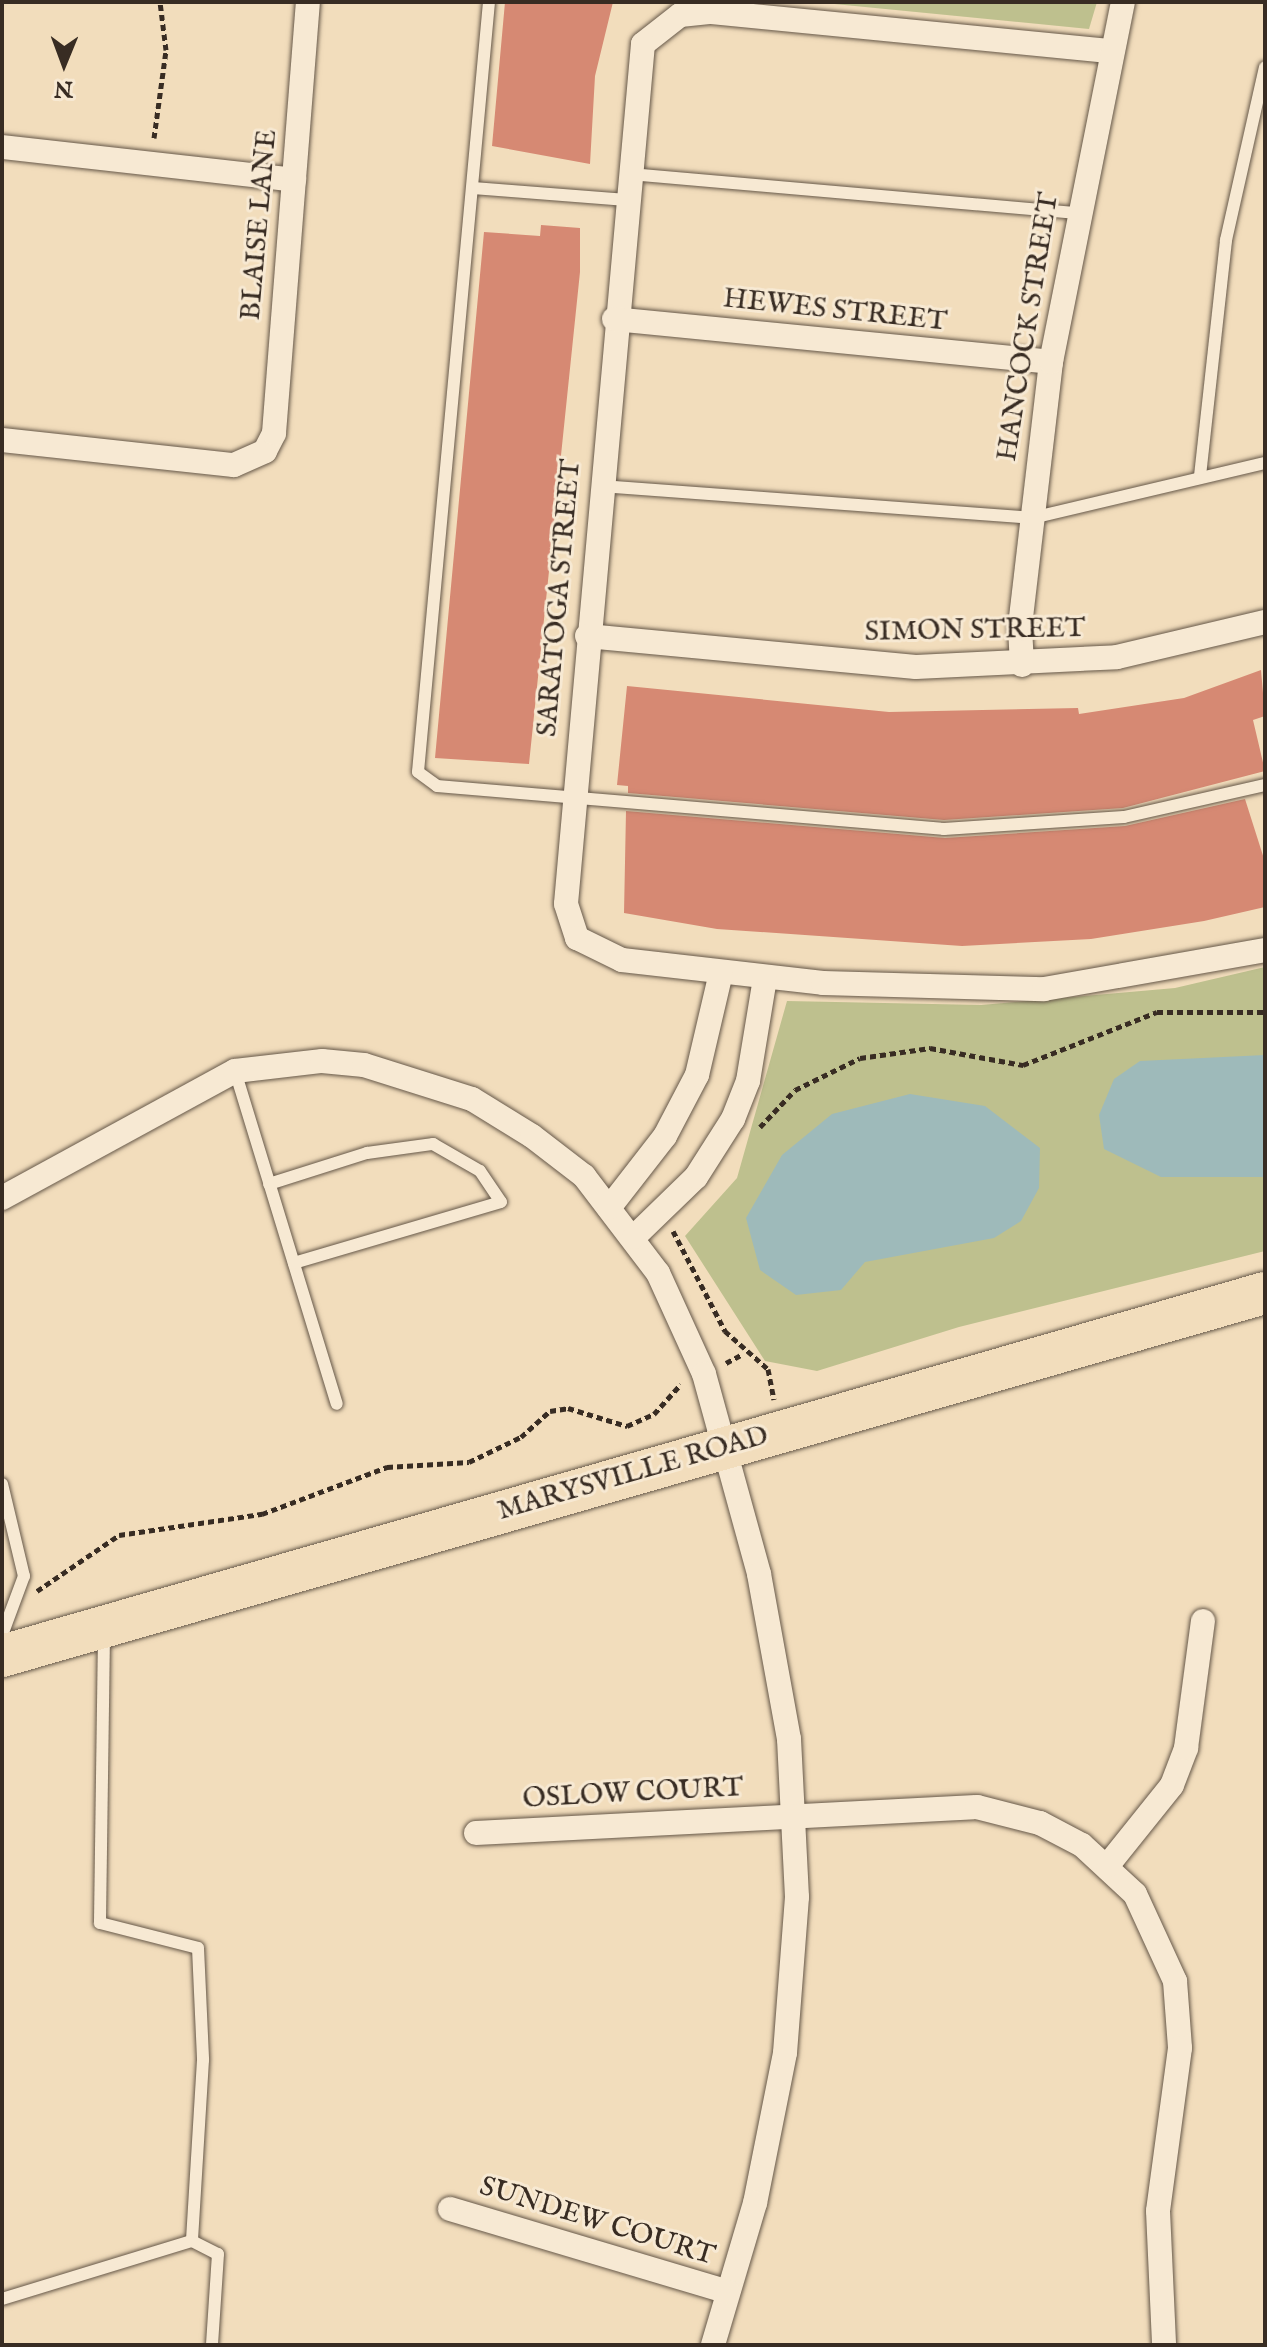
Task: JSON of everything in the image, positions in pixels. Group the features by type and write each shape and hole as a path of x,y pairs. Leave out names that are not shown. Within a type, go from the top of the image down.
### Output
{"highway":[{"name":"MARYSVILLE ROAD","path":"2,1656 1265,1293"}],"street":[{"name":"BLAISE LANE","path":"2,440 234,465 265,451 274,433 308,2"},
{"name":"HANCOCK STREET","path":"1022,665 1032,518 1051,362 1109,51 1123,2"},
{"name":"SARATOGA STREET","path":"1109,51 710,7 680,15 643,44 626,173 566,904 577,938 622,960 765,978 1044,989 1265,950"},
{"path":"2,147 149,167 294,180"},
{"name":"HEWES STREET","path":"614,319 1051,362"},
{"name":"SIMON STREET","path":"587,636 916,667 1022,665 1117,657 1265,622"},
{"path":"609,1208 630,1188 691,1087 711,1034 721,973"},
{"path":"634,1237 705,1166 733,1119 748,1081 765,978"},
{"path":"2,1198 235,1071 322,1061 407,1074 472,1099 532,1136 584,1176 634,1237 680,1312 704,1374 771,1626 793,1814 796,1911 785,2053 713,2345"},
{"path":"1164,2345 1158,2211 1179,2009 1160,1937 1108,1865 1172,1785 1186,1748 1203,1621"},
{"name":"OSLOW COURT","path":"476,1833 793,1814 977,1807 1040,1823 1108,1865"},
{"name":"SUNDEW COURT","path":"450,2209 728,2292"}],"lane":[{"path":"489,2 418,772 437,786 944,829 1124,817 1265,785"},
{"path":"1200,476 1226,240 1265,67"},
{"path":"626,173 1077,213"},
{"path":"473,188 624,200"},
{"path":"599,486 1032,518 1265,463"},
{"path":"235,1071 337,1404"},
{"path":"269,1184 367,1153 433,1144 480,1171 501,1202 294,1263"},
{"path":"2,1484 21,1554 22,1596 2,1635"},
{"path":"104,1627 100,1923 198,1948 203,2060 192,2241"},
{"path":"2,2299 192,2241 218,2254 212,2345"}],"path":[{"path":"149,167 162,112 160,2"},
{"path":"753,1138 795,1090 860,1058 930,1048 1023,1065 1046,1062 1157,1012 1265,1012"},
{"path":"657,1215 675,1234 743,1354 768,1369 787,1431"},
{"path":"675,1234 683,1226"},
{"path":"22,1596 55,1585 119,1535 262,1514 387,1467 469,1462 521,1437 550,1411 568,1408 627,1426 654,1414 672,1387 743,1354"}],"green space":[{"path":"814,2 1097,2 1089,29"},
{"path":"1265,967 1265,1251 959,1327 817,1371 765,1361 685,1236 737,1178 787,1001 981,1005 1175,988"}],"water":[{"path":"1265,1055 1265,1177 1161,1177 1104,1149 1099,1115 1114,1079 1140,1061"},
{"path":"910,1094 985,1106 1040,1148 1039,1188 1021,1221 994,1238 865,1262 841,1290 796,1295 760,1270 746,1218 782,1155 832,1114"}],"building":[{"path":"505,2 613,2 595,76 590,164 492,146"},
{"path":"541,225 580,228 580,272 529,764 435,758 484,232 540,236"},
{"path":"1261,670 1265,716 1253,720 1265,771 1123,808 944,820 628,793 628,786 617,785 627,686 889,712 1078,708 1079,714 1184,698"},
{"path":"1245,799 1265,862 1265,907 1204,921 1091,939 962,946 717,929 624,913 626,811 945,838 1125,826"}]}
